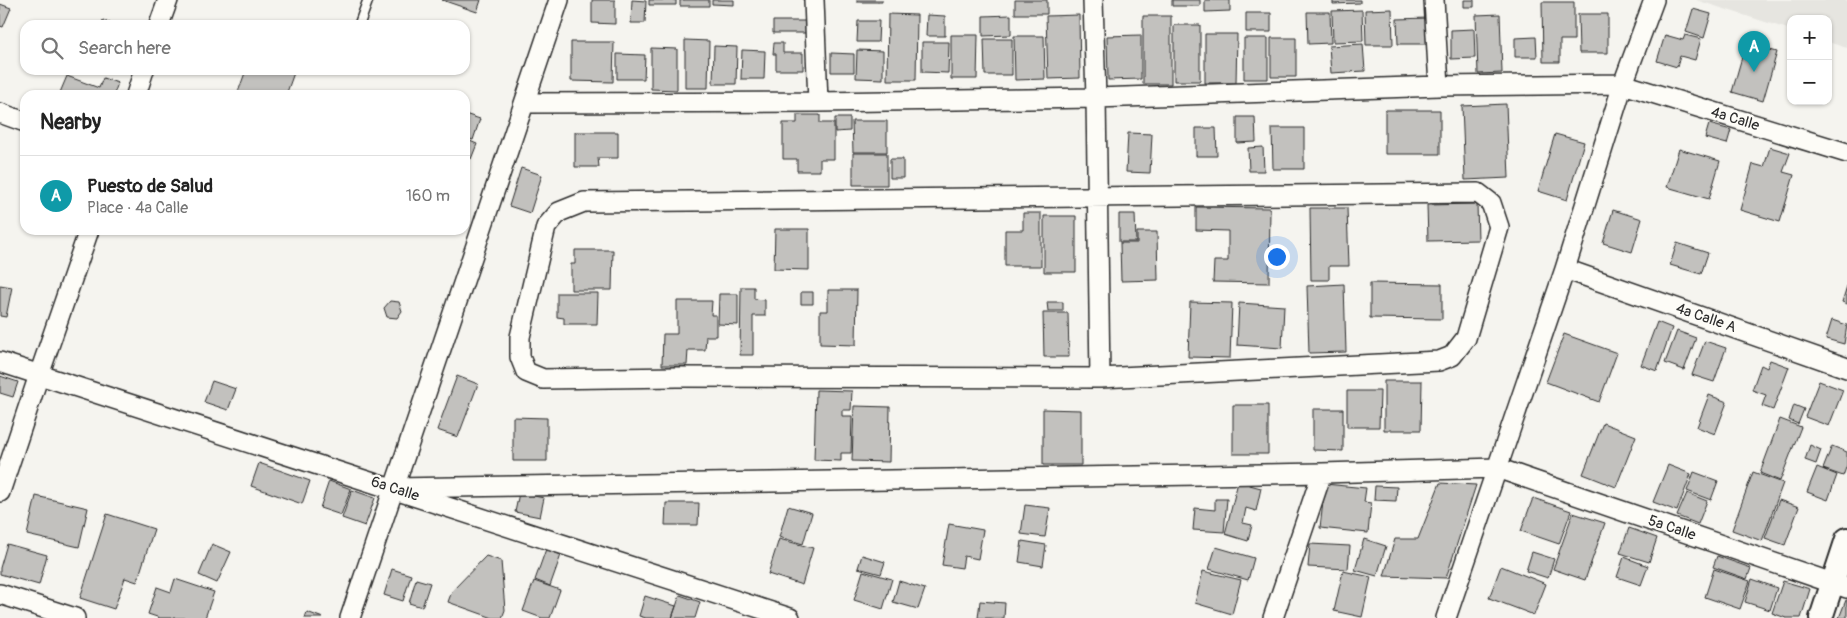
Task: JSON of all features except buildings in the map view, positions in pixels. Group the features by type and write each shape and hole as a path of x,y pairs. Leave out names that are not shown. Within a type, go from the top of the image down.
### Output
{"street":[{"path":"161,20 168,0"},
{"path":"350,618 559,0"},
{"path":"814,0 818,102"},
{"path":"1093,0 1100,378"},
{"path":"1434,0 1439,86"},
{"path":"1446,618 1565,269 1622,84 1654,0"},
{"path":"138,90 142,75"},
{"name":"4a Calle","path":"526,102 818,102 1096,98 1439,86 1622,84 1847,153"},
{"path":"0,114 20,120"},
{"path":"1478,193 1491,203 1499,227 1466,338 1452,356 1439,360 1100,378 677,377 543,379 526,372 520,357 520,337 546,227 558,212 584,202 1478,193"},
{"path":"0,492 38,375 87,235"},
{"name":"4a Calle A","path":"1565,269 1847,368"},
{"name":"6a Calle","path":"0,362 394,488 790,618"},
{"path":"394,488 1322,473 1497,468"},
{"name":"5a Calle","path":"1497,468 1840,586"},
{"path":"1273,618 1322,473"},
{"path":"1821,618 1840,586 1847,540"},
{"path":"0,594 75,618"}],"lane":[{"path":"361,20 368,0"}],"shaded area":[{"path":"1696,0 1847,0 1847,48 1832,43 1832,15 1787,15 1787,29"}],"place":[{"name":"Puesto de Salud","path":"1754,72"}]}
